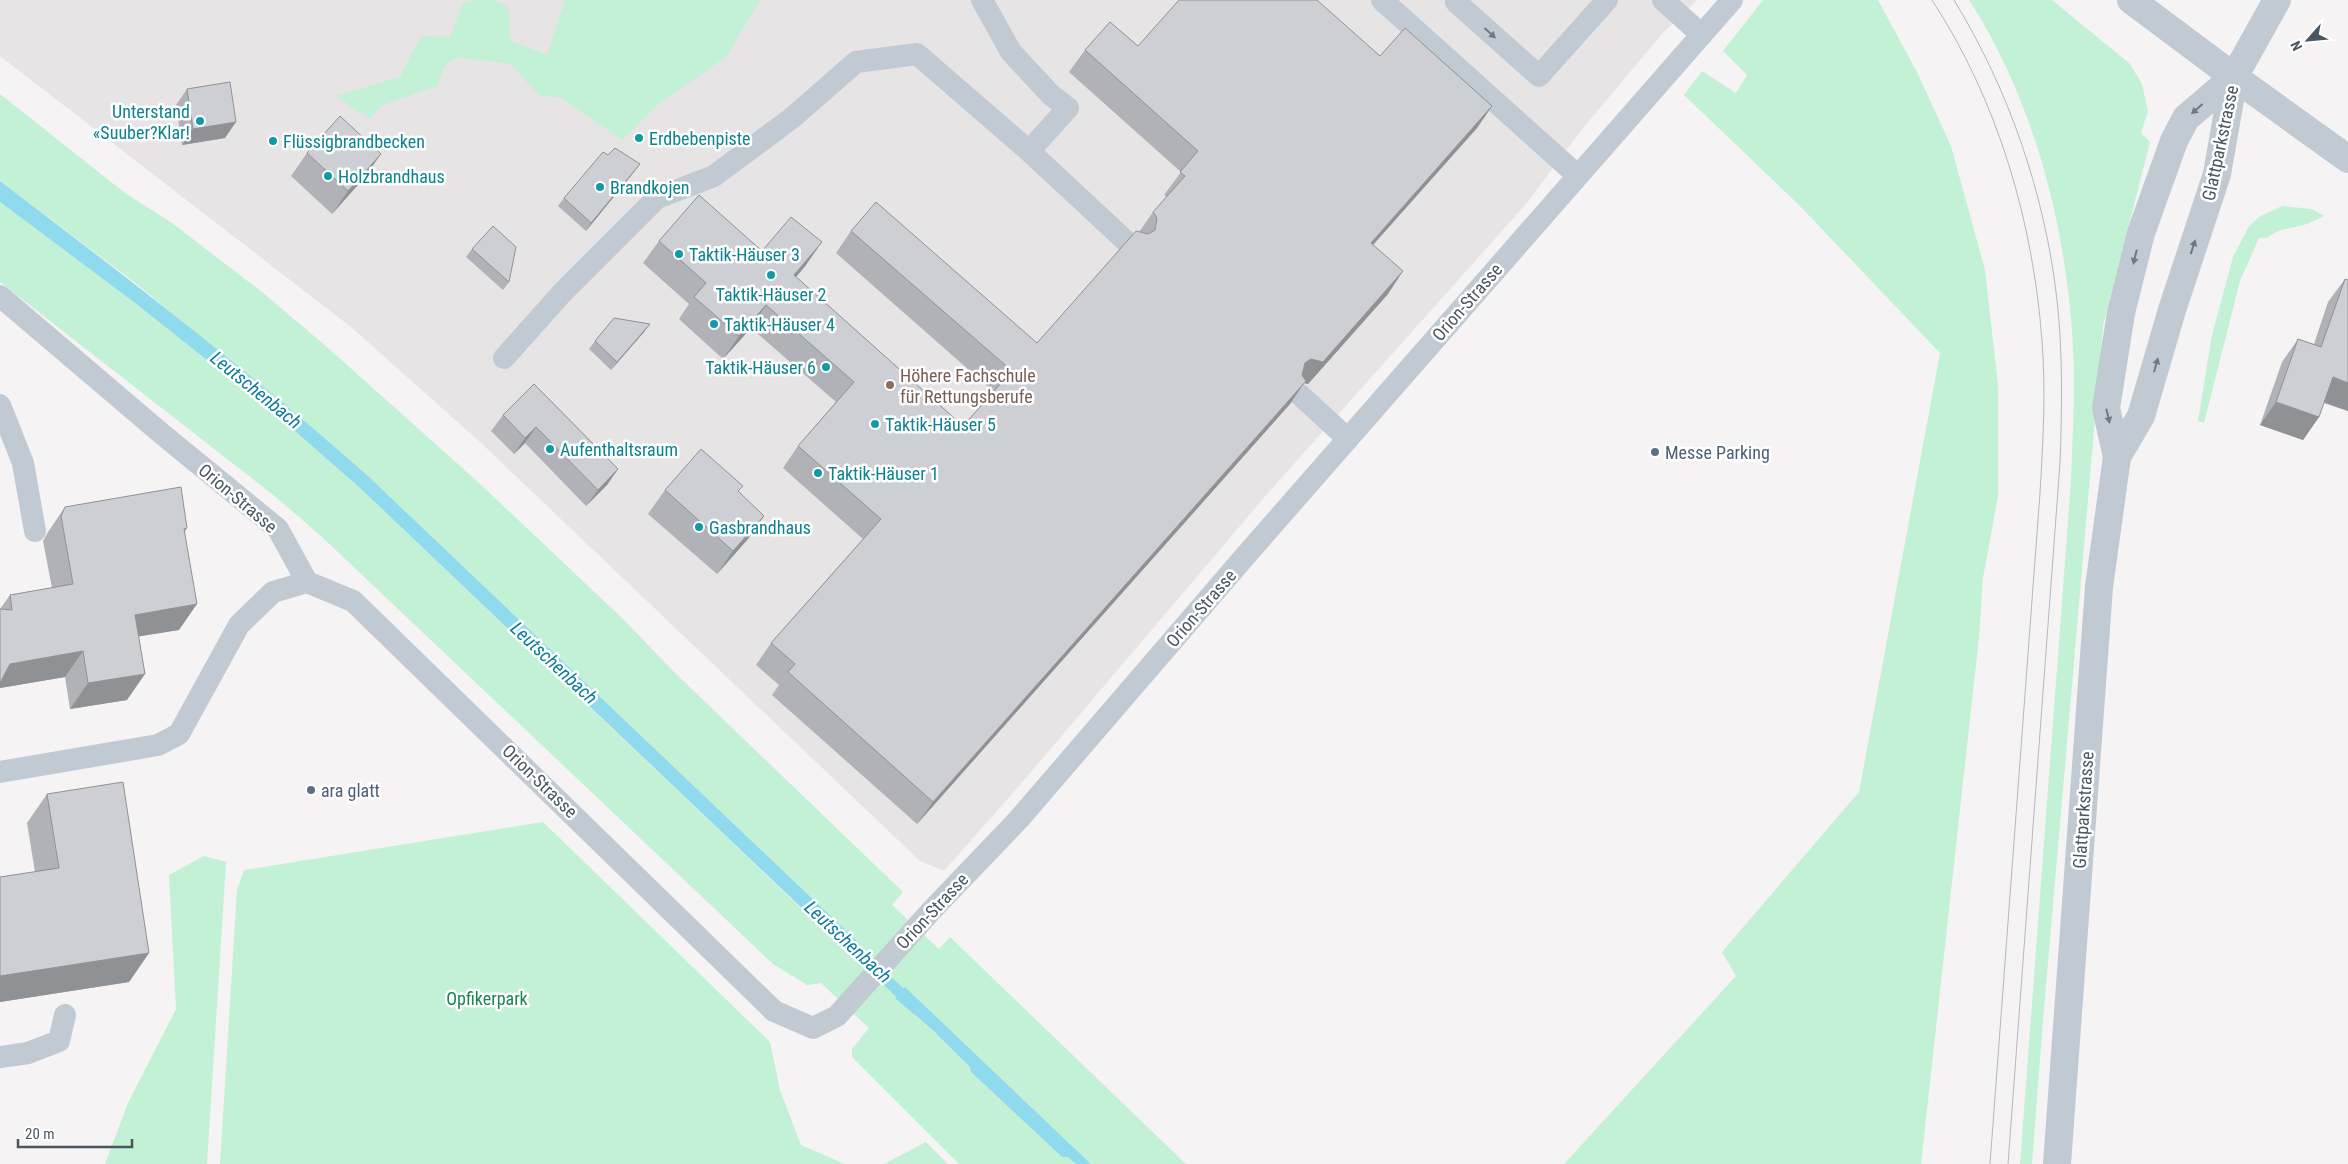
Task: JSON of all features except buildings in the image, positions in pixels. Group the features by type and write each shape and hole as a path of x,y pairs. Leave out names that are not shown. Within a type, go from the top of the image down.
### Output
{"street":[{"path":"2131,0 2348,159"},
{"path":"2234,77 2277,0"},
{"name":"Glattparkstrasse","path":"2117,457 2141,416 2172,310 2217,174 2234,77"},
{"name":"Glattparkstrasse","path":"2057,1164 2100,587 2117,457 2106,408 2121,314 2142,232 2174,140 2186,118 2234,77"}],"lane":[{"path":"982,0 1011,52 1051,95 1068,108 1029,151"},
{"path":"1382,0 1577,175"},
{"path":"1455,1 1539,76 1607,0"},
{"path":"1663,0 1702,34"},
{"name":"Orion-Strasse","path":"0,296 162,434 278,529 307,582 353,602 774,1011 813,1028 838,1016 919,924 1019,819 1577,175 1732,0"},
{"path":"504,358 562,293 657,198 714,176 792,118 856,62 917,54 1029,151 1129,244"},
{"path":"1299,394 1348,439"},
{"path":"0,405 23,463 35,531"},
{"path":"0,772 158,745 179,734 239,625 273,592 307,582"},
{"path":"0,1057 28,1053 59,1041 65,1015"}],"shaded area":[{"name":"Höhere Fachschule für Rettungsberufe","path":"0,0 1697,0 1662,34 1583,128 1526,204 1268,493 1025,779 944,871 920,861 480,442 351,327 0,56"}],"green space":[{"path":"477,0 493,0 508,6 511,41 547,55 565,0 760,0 726,57 661,102 622,140 560,97 540,96 510,64 459,57 446,64 437,86 383,105 369,118 336,96 400,77 421,36 450,37 463,3"},
{"path":"1763,0 1878,0 1917,72 1951,146 1985,270 1998,385 1998,496 1983,578 1979,637 1921,1164 1564,1164 1736,976 1722,952 1859,792 1940,353 1799,205 1684,95 1702,71 1736,93 1747,75 1723,51"},
{"path":"1969,0 2052,0 2130,64 2142,84 2148,111 2141,133 2150,142 2103,326 2032,1164 2020,1164 2071,481 2074,394 2072,333 2059,233 2048,184 2033,135 2015,88 1994,42"},
{"path":"0,94 125,193 172,223 262,292 328,348 478,482 623,619 673,671 903,892 892,905 939,949 950,937 1186,1164 1091,1164 905,987 915,1016 936,1033 971,1068 971,1072 1062,1157 1068,1157 1076,1164 959,1164 852,1057 852,1049 869,1028 821,983 807,985 773,964 322,537 277,498 0,282 0,202 135,303 280,418 360,488 850,955 860,944 367,475 138,285 0,181"},
{"path":"2282,206 2312,209 2324,216 2307,224 2278,231 2266,238 2259,238 2240,281 2204,423 2198,421 2212,335 2233,257 2249,226 2259,217"},
{"name":"Opfikerpark","path":"543,822 770,1042 780,1090 801,1145 845,1164 220,1164 237,890 244,870"},
{"path":"204,856 226,862 207,1164 105,1164 128,1103 176,1009 169,875"},
{"path":"926,1142 948,1164 884,1164"}],"water":[{"path":"0,181 232,361 367,475 860,944 851,955 360,488 280,418 135,303 0,202"},
{"path":"905,987 1091,1164 1076,1164 1068,1157 1062,1157 971,1072 970,1067 936,1033 895,998"}],"waterway":[{"name":"Leutschenbach","path":"845,941 910,1002"}],"tram line":[{"path":"1932,0 1976,79 2008,163 2021,207 2030,251 2042,341 2044,379 2040,493 1990,1164"},
{"path":"1954,0 1992,70 2022,144 2034,182 2051,260 2057,300 2061,361 2060,463 2008,1164"}],"place":[{"name":"Unterstand «Suuber?Klar!","path":"200,121"},
{"name":"Erdbebenpiste","path":"639,138"},
{"name":"Flüssigbrandbecken","path":"273,141"},
{"name":"Holzbrandhaus","path":"328,176"},
{"name":"Brandkojen","path":"600,187"},
{"name":"Taktik-Häuser 3","path":"679,254"},
{"name":"Taktik-Häuser 2","path":"771,275"},
{"name":"Taktik-Häuser 4","path":"714,324"},
{"name":"Taktik-Häuser 6","path":"826,367"},
{"name":"Höhere Fachschule für Rettungsberufe","path":"890,385"},
{"name":"Taktik-Häuser 5","path":"875,424"},
{"name":"Aufenthaltsraum","path":"550,449"},
{"name":"Messe Parking","path":"1655,452"},
{"name":"Taktik-Häuser 1","path":"818,473"},
{"name":"Gasbrandhaus","path":"699,527"},
{"name":"ara glatt","path":"311,790"}]}
